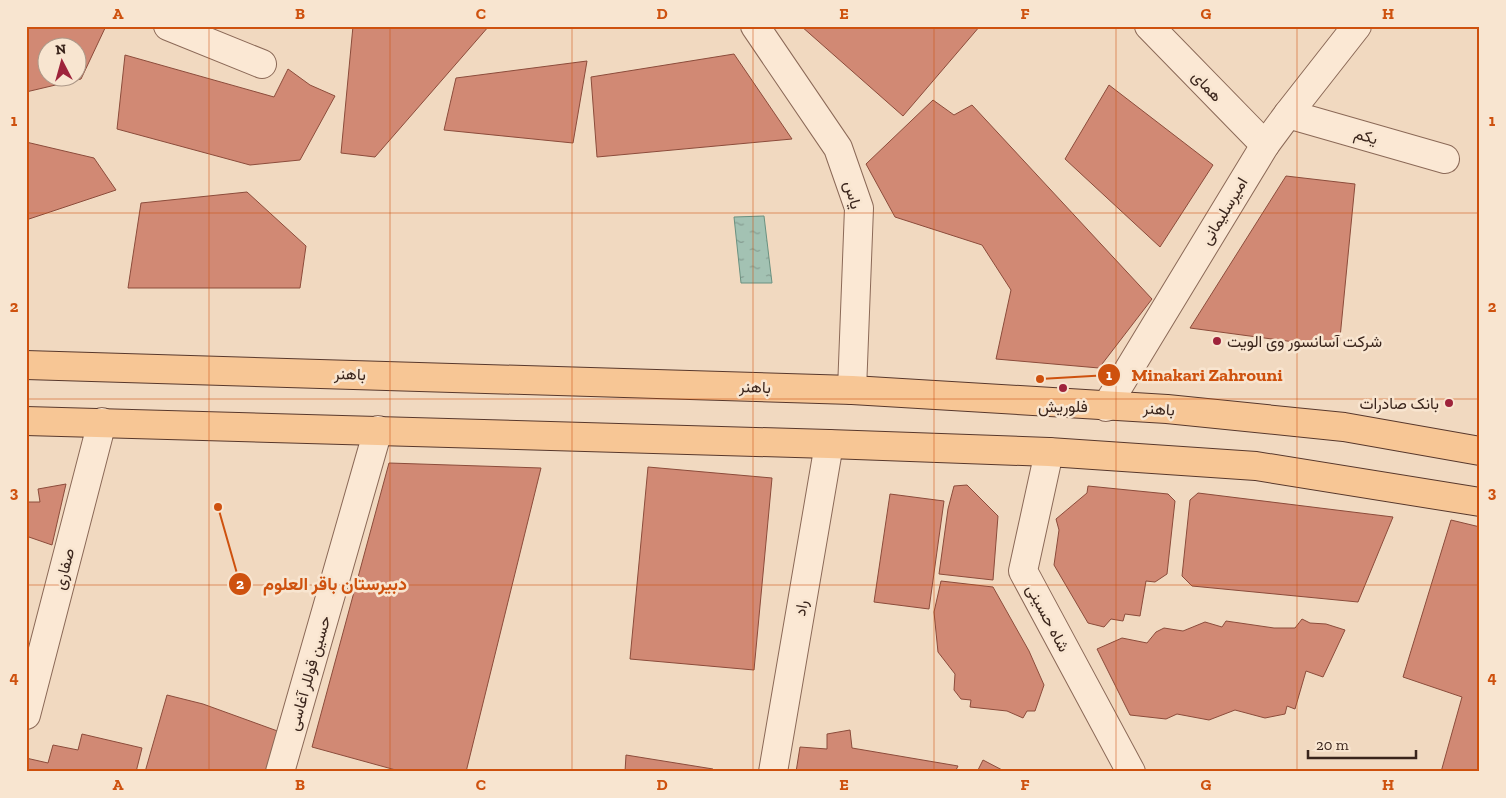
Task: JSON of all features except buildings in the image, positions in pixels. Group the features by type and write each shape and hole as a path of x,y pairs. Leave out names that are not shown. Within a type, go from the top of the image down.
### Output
{"main road":[{"name":"باهنر","path":"26,364 852,390 1106,407 1167,409 1344,427 1480,451"},
{"path":"26,421 378,430 1049,452 1256,466 1480,502"}],"street":[{"path":"168,26 262,64"},
{"name":"یاس","path":"755,26 838,148 859,208 852,390"},
{"name":"همای","path":"1150,26 1265,145"},
{"name":"امیرسلیمانی","path":"1106,407 1265,145 1357,26"},
{"name":"یکم","path":"1288,114 1445,159"},
{"name":"صفاری","path":"26,715 102,422"},
{"name":"حسین قوللر آغاسی","path":"280,772 378,430"},
{"name":"راد","path":"773,772 829,444"},
{"name":"شاه حسینی","path":"1049,452 1024,571 1131,772"}],"water":[{"path":"764,216 772,283 741,283 734,217"}],"place":[{"name":"شرکت آسانسور وی الویت","path":"1217,341"},
{"name":"Minakari Zahrouni","path":"1040,379"},
{"name":"فلوریش","path":"1063,388"},
{"name":"بانک صادرات","path":"1449,403"},
{"name":"دبیرستان باقر العلوم","path":"218,507"}]}
